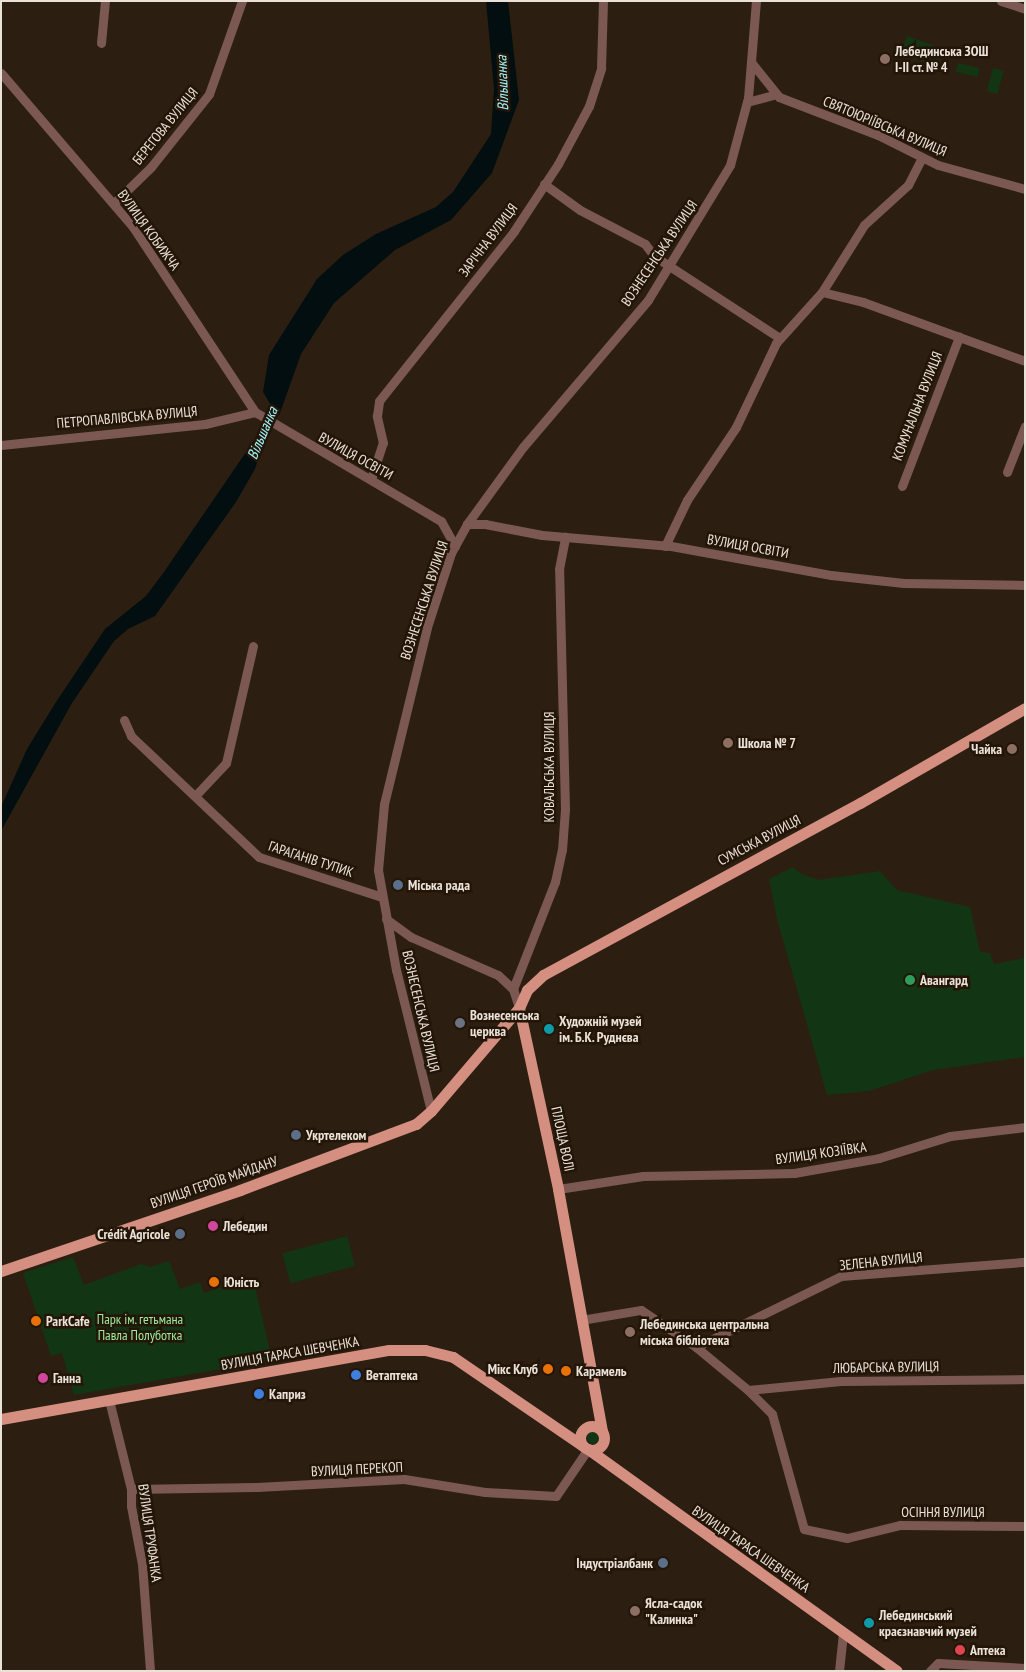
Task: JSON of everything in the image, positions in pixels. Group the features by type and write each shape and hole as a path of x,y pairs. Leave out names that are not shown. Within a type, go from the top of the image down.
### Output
{"main road":[{"name":"СУМСЬКА ВУЛИЦЯ","path":"519,1008 528,990 552,969 860,803 1025,708"},
{"path":"431,1111 519,1008"},
{"name":"ПЛОЩА ВОЛІ","path":"519,1008 558,1188 609,1465"},
{"name":"ВУЛИЦЯ ГЕРОЇВ МАЙДАНУ","path":"1,1271 259,1183 416,1124 431,1111"},
{"name":"ВУЛИЦЯ ТАРАСА ШЕВЧЕНКА","path":"1,1419 389,1350 425,1350 453,1357 586,1448 897,1671"},
{"path":"563,1433 586,1428 603,1435 597,1449 586,1448 580,1436 586,1428 597,1408"}],"street":[{"path":"101,43 105,1"},
{"name":"БЕРЕГОВА ВУЛИЦЯ","path":"114,203 151,167 209,94 223,63 242,1"},
{"name":"ЗАРІЧНА ВУЛИЦЯ","path":"371,479 383,443 377,416 379,401 502,247 544,184 589,106 601,68 603,1"},
{"name":"ВОЗНЕСЕНСЬКА ВУЛИЦЯ","path":"431,1111 396,970 378,870 379,834 396,746 427,627 455,546 467,524 480,511 498,479 648,300 730,165 747,102 756,1"},
{"path":"1001,1 1025,9"},
{"path":"747,102 776,94 751,62"},
{"name":"ВУЛИЦЯ КОБИЖЧА","path":"1,73 114,203 194,315 257,414"},
{"path":"1,89 8,81"},
{"name":"СВЯТОЮРІЇВСЬКА ВУЛИЦЯ","path":"776,94 878,135 922,158 1025,189"},
{"path":"665,546 687,500 736,427 755,382 780,338 822,292 853,238 908,185 922,158"},
{"path":"544,184 580,210 645,244 654,256 780,338"},
{"path":"822,292 863,302 1025,361"},
{"name":"КОМУНАЛЬНА ВУЛИЦЯ","path":"902,486 959,337"},
{"name":"ВУЛИЦЯ ОСВІТИ","path":"257,414 284,432 371,479 441,521 455,546"},
{"name":"ПЕТРОПАВЛІВСЬКА ВУЛИЦЯ","path":"1,445 206,424 257,414"},
{"path":"1007,472 1025,426"},
{"name":"ВУЛИЦЯ ОСВІТИ","path":"467,524 565,538 665,546 831,575 904,583 1025,586"},
{"name":"КОВАЛЬСЬКА ВУЛИЦЯ","path":"513,989 555,882 562,850 565,809 559,569 565,538"},
{"path":"195,796 226,763 253,646"},
{"name":"ГАРАГАНІВ ТУПИК","path":"124,720 131,736 259,857 382,897"},
{"path":"386,919 411,937 485,968 513,989 519,1008"},
{"name":"ВУЛИЦЯ КОЗІЇВКА","path":"558,1188 643,1176 794,1173 878,1158 950,1136 1025,1127"},
{"name":"ЗЕЛЕНА ВУЛИЦЯ","path":"696,1347 842,1276 1025,1262"},
{"path":"581,1320 641,1310 696,1347 748,1390"},
{"name":"ЛЮБАРСЬКА ВУЛИЦЯ","path":"748,1390 841,1381 1025,1379"},
{"name":"ОСІННЯ ВУЛИЦЯ","path":"748,1390 772,1414 804,1529 847,1538 900,1525 1025,1526"},
{"name":"ВУЛИЦЯ ТРУФАНКА","path":"109,1400 131,1489 131,1506 142,1564 150,1671"},
{"name":"ВУЛИЦЯ ПЕРЕКОП","path":"131,1489 257,1487 404,1479 485,1492 556,1496 586,1448"},
{"path":"839,1671 843,1632"},
{"path":"930,1671 938,1663 1025,1668"}],"green space":[{"path":"907,36 942,48 936,66 901,54"},
{"path":"958,63 979,68 977,77 956,72"},
{"path":"993,68 1004,71 997,94 987,91"},
{"name":"Авангард","path":"793,867 800,873 818,880 880,871 897,890 970,907 980,952 990,953 994,964 1024,958 1025,1057 933,1070 869,1091 827,1095 777,919 769,879"},
{"path":"347,1236 355,1266 290,1283 282,1253"},
{"name":"Парк ім. гетьмана Павла Полуботка","path":"73,1257 84,1285 141,1264 150,1267 169,1261 180,1289 200,1282 204,1293 253,1278 272,1360 74,1395 62,1353 51,1356 23,1273"},
{"path":"591,1432 595,1432 599,1438 595,1444 591,1444 587,1440 587,1436"}],"water":[{"name":"Вільшанка","path":"486,1 508,1 519,100 492,173 451,220 395,250 334,303 301,354 280,413 265,438 255,469 236,502 155,616 128,629 114,641 72,703 1,831 1,807 27,749 56,702 105,629 146,596 259,433 272,407 263,392 269,355 317,279 343,255 376,234 436,207 453,192 491,134 494,89"}],"place":[{"name":"Лебединська ЗОШ І-ІІ ст. № 4","path":"885,59"},
{"name":"Школа № 7","path":"728,743"},
{"name":"Чайка","path":"1012,749"},
{"name":"Міська рада","path":"398,885"},
{"name":"Авангард","path":"910,980"},
{"name":"Вознесенська церква","path":"460,1023"},
{"name":"Художній музей ім. Б.К. Руднєва","path":"549,1029"},
{"name":"Укртелеком","path":"296,1135"},
{"name":"Лебедин","path":"213,1226"},
{"name":"Crédit Agricole","path":"180,1234"},
{"name":"Юність","path":"214,1282"},
{"name":"ParkCafe","path":"36,1321"},
{"name":"Лебединська центральна міська бібліотека","path":"630,1332"},
{"name":"Мікс Клуб","path":"548,1369"},
{"name":"Карамель","path":"566,1371"},
{"name":"Ветаптека","path":"356,1375"},
{"name":"Ганна","path":"43,1378"},
{"name":"Каприз","path":"259,1394"},
{"name":"Індустріалбанк","path":"663,1563"},
{"name":"Ясла-садок \"Калинка\"","path":"635,1611"},
{"name":"Лебединський краєзнавчий музей","path":"869,1623"},
{"name":"Аптека","path":"960,1650"}]}
